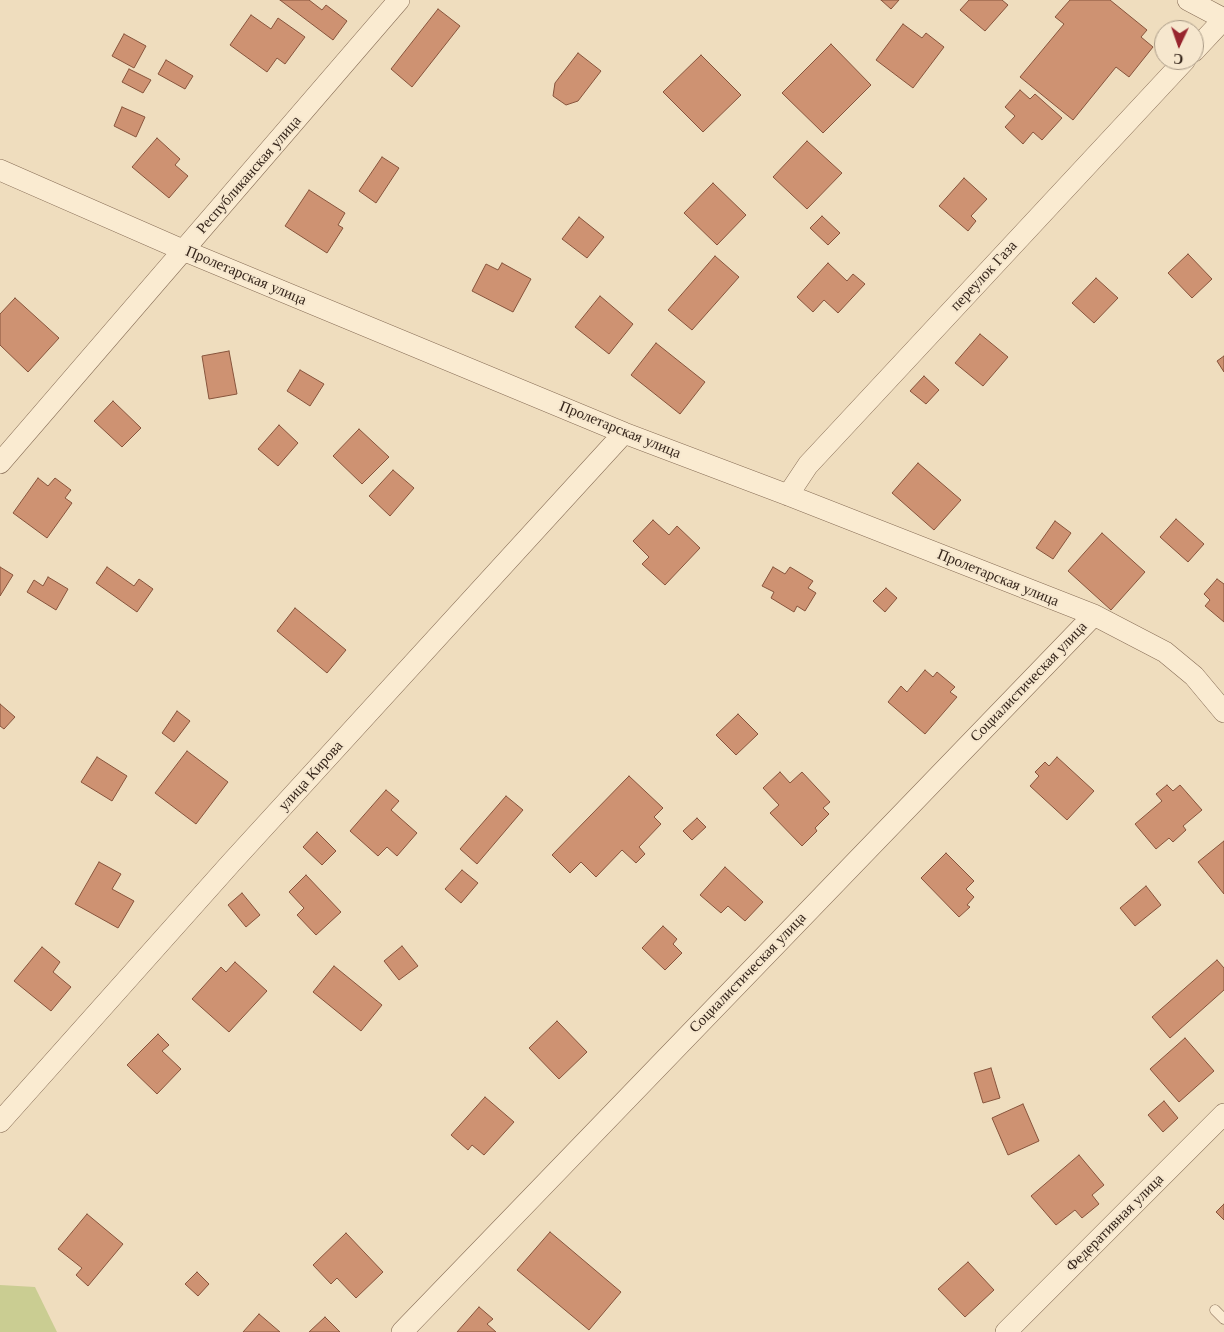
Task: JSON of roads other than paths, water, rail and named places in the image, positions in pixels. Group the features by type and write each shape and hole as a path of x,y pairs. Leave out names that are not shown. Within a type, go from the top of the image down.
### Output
{"street":[{"name":"Республиканская улица","path":"0,463 185,251 399,0"},
{"path":"1188,0 1224,19 1204,40"},
{"name":"переулок Газа","path":"788,495 808,465 1176,70"},
{"name":"Пролетарская улица","path":"0,170 185,251 624,433 1094,615 1165,652 1194,676 1224,712"},
{"name":"улица Кирова","path":"0,1122 238,856 624,433"},
{"name":"Социалистическая улица","path":"402,1332 1094,615"},
{"name":"Федеративная улица","path":"1006,1332 1224,1114"}],"lane":[{"path":"1215,1310 1224,1318"}]}
